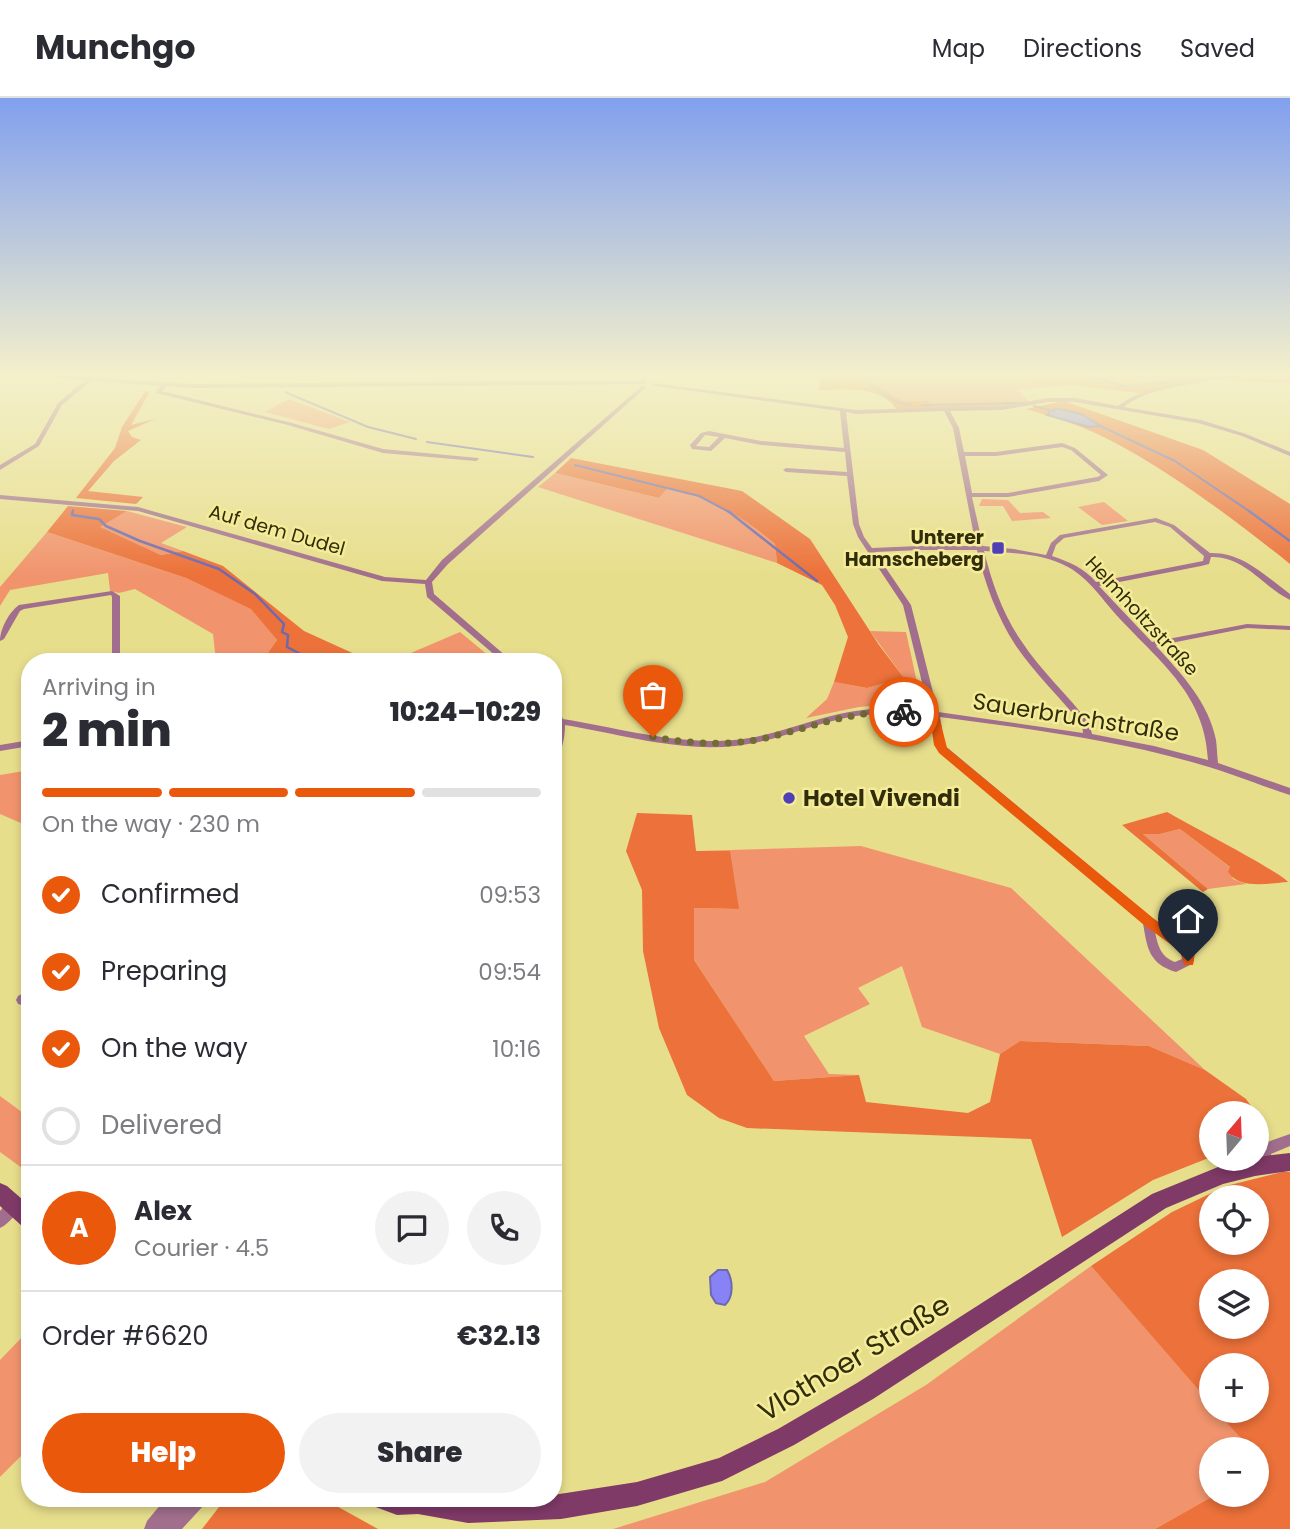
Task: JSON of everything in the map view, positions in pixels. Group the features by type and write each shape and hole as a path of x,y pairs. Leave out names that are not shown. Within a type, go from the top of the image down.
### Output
{"main road":[{"name":"Vlothoer Straße","path":"1269,1164 1290,1162"},
{"name":"Vlothoer Straße","path":"562,1507 637,1494 722,1469 786,1437 865,1391 1159,1201 1199,1181 1237,1171"},
{"name":"Vlothoer Straße","path":"449,1507 468,1511 561,1507"}],"street":[{"path":"0,468 37,445 39,441"},
{"path":"346,441 370,448 476,459"},
{"path":"498,653 430,595 428,582 445,562 583,441"},
{"path":"753,441 846,450"},
{"path":"845,441 856,524 907,605 939,745 1148,921"},
{"path":"959,441 989,582 1013,635 1086,725 1087,735"},
{"path":"1254,441 1290,454"},
{"path":"962,454 996,454 1062,445 1073,449 1104,475 1099,479 1008,495 970,495"},
{"path":"786,470 849,474"},
{"name":"Auf dem Dudel","path":"0,496 138,509 385,579 428,582"},
{"path":"1049,555 1053,544 1062,536 1149,520 1172,526 1208,555 1221,553 1233,557 1290,598"},
{"name":"Helmholtzstraße","path":"870,550 921,548 1049,555 1078,568 1187,686 1202,711 1212,738 1213,763"},
{"path":"1094,585 1201,564 1206,562 1208,555"},
{"path":"0,639 17,610 22,607 112,593 116,596 118,621 116,653"},
{"path":"1151,645 1247,626 1290,628"},
{"name":"Sauerbruchstraße","path":"562,722 676,741 719,743 757,740 861,712 884,710 934,714 1087,735 1157,748 1213,763 1290,792"},
{"path":"562,722 562,734"},
{"path":"0,748 21,745"},
{"path":"1269,1148 1290,1140"},
{"path":"0,1221 15,1204"},
{"path":"155,1529 172,1507"},
{"path":"167,1529 188,1507"}],"shaded area":[{"path":"117,441 140,441 114,461 88,491 143,497 136,504 76,498 115,448"},
{"path":"1111,441 1177,441 1203,450 1290,504 1290,564 1220,510"},
{"path":"571,458 742,491 810,539 879,645 904,678 867,688 834,682 848,637 835,605 822,585 777,563 775,544 751,525 711,502 682,492 667,489 659,498 555,473"},
{"path":"555,473 659,498 667,489 711,502 751,525 775,544 777,563 538,487"},
{"path":"982,499 1008,500 1020,513 1043,512 1051,518 1012,521 1003,506 979,506"},
{"path":"1104,502 1128,521 1102,525 1078,507"},
{"path":"68,506 127,511 100,527 161,555 183,551 223,566 304,631 352,653 268,653 277,640 251,609 186,578 47,532"},
{"path":"127,511 187,527 161,543 183,551 161,555 99,527"},
{"path":"47,532 186,578 252,609 277,640 268,653 215,653 213,634 135,589 119,593 110,591 108,573 10,590 0,606 0,587"},
{"path":"870,631 906,632 920,696 917,702 859,707 806,718 827,699 834,682 867,688 904,678"},
{"path":"460,632 485,653 411,653"},
{"path":"21,772 21,823 0,814 0,775"},
{"path":"1167,812 1288,882 1255,884 1233,878 1228,872 1230,867 1180,829 1160,834 1143,834 1208,889 1203,892 1122,825"},
{"path":"637,813 692,815 696,851 730,851 739,909 694,908 694,960 774,1081 859,1075 866,1102 968,1113 990,1102 1000,1054 1020,1041 1149,1046 1205,1070 1247,1101 1199,1101 1199,1162 1153,1180 1062,1237 1031,1139 747,1128 719,1118 687,1095 659,1028 643,951 642,890 626,851"},
{"path":"1180,829 1231,868 1233,879 1246,884 1208,889 1142,833 1160,834"},
{"path":"861,846 1011,888 1205,1070 1149,1046 1020,1041 1000,1054 922,1027 902,966 858,988 870,1004 804,1036 829,1074 859,1075 774,1081 694,960 694,908 739,909 696,851"},
{"path":"0,1096 21,1111 21,1167 0,1152"},
{"path":"1290,1172 1290,1529 1155,1529 1199,1504 1199,1507 1269,1507 1269,1437 1240,1437 1227,1423 1269,1423 1269,1353 1199,1353 1199,1390 1091,1266 1172,1212 1199,1199 1199,1255 1269,1255 1269,1185 1230,1185"},
{"path":"1091,1266 1199,1389 1199,1423 1228,1423 1241,1437 1199,1437 1199,1504 1155,1529 613,1529 765,1482 926,1385"},
{"path":"718,1270 727,1270 732,1288 725,1305 716,1303 711,1295 710,1277"},
{"path":"21,1338 21,1456 0,1477 0,1360"},
{"path":"219,1507 338,1507 378,1529 202,1529"}],"waterway":[{"path":"1132,441 1175,461 1252,513"},
{"path":"427,442 533,457"},
{"path":"575,465 699,496 730,512"},
{"path":"73,511 72,515 99,519 106,526 140,541 219,569 255,594 284,624 282,632 288,635 287,647 299,653"},
{"path":"1249,511 1290,541"},
{"path":"730,512 817,581"}],"way so far":[{"path":"653,737 701,743 734,743 757,740 861,712 904,712"}],"place":[{"name":"Unterer Hamscheberg","path":"998,548"},
{"name":"Hotel Vivendi","path":"789,798"}],"route":[{"path":"904,712 934,714 939,745 943,750 1148,921 1185,948 1189,953 1188,961"}]}
